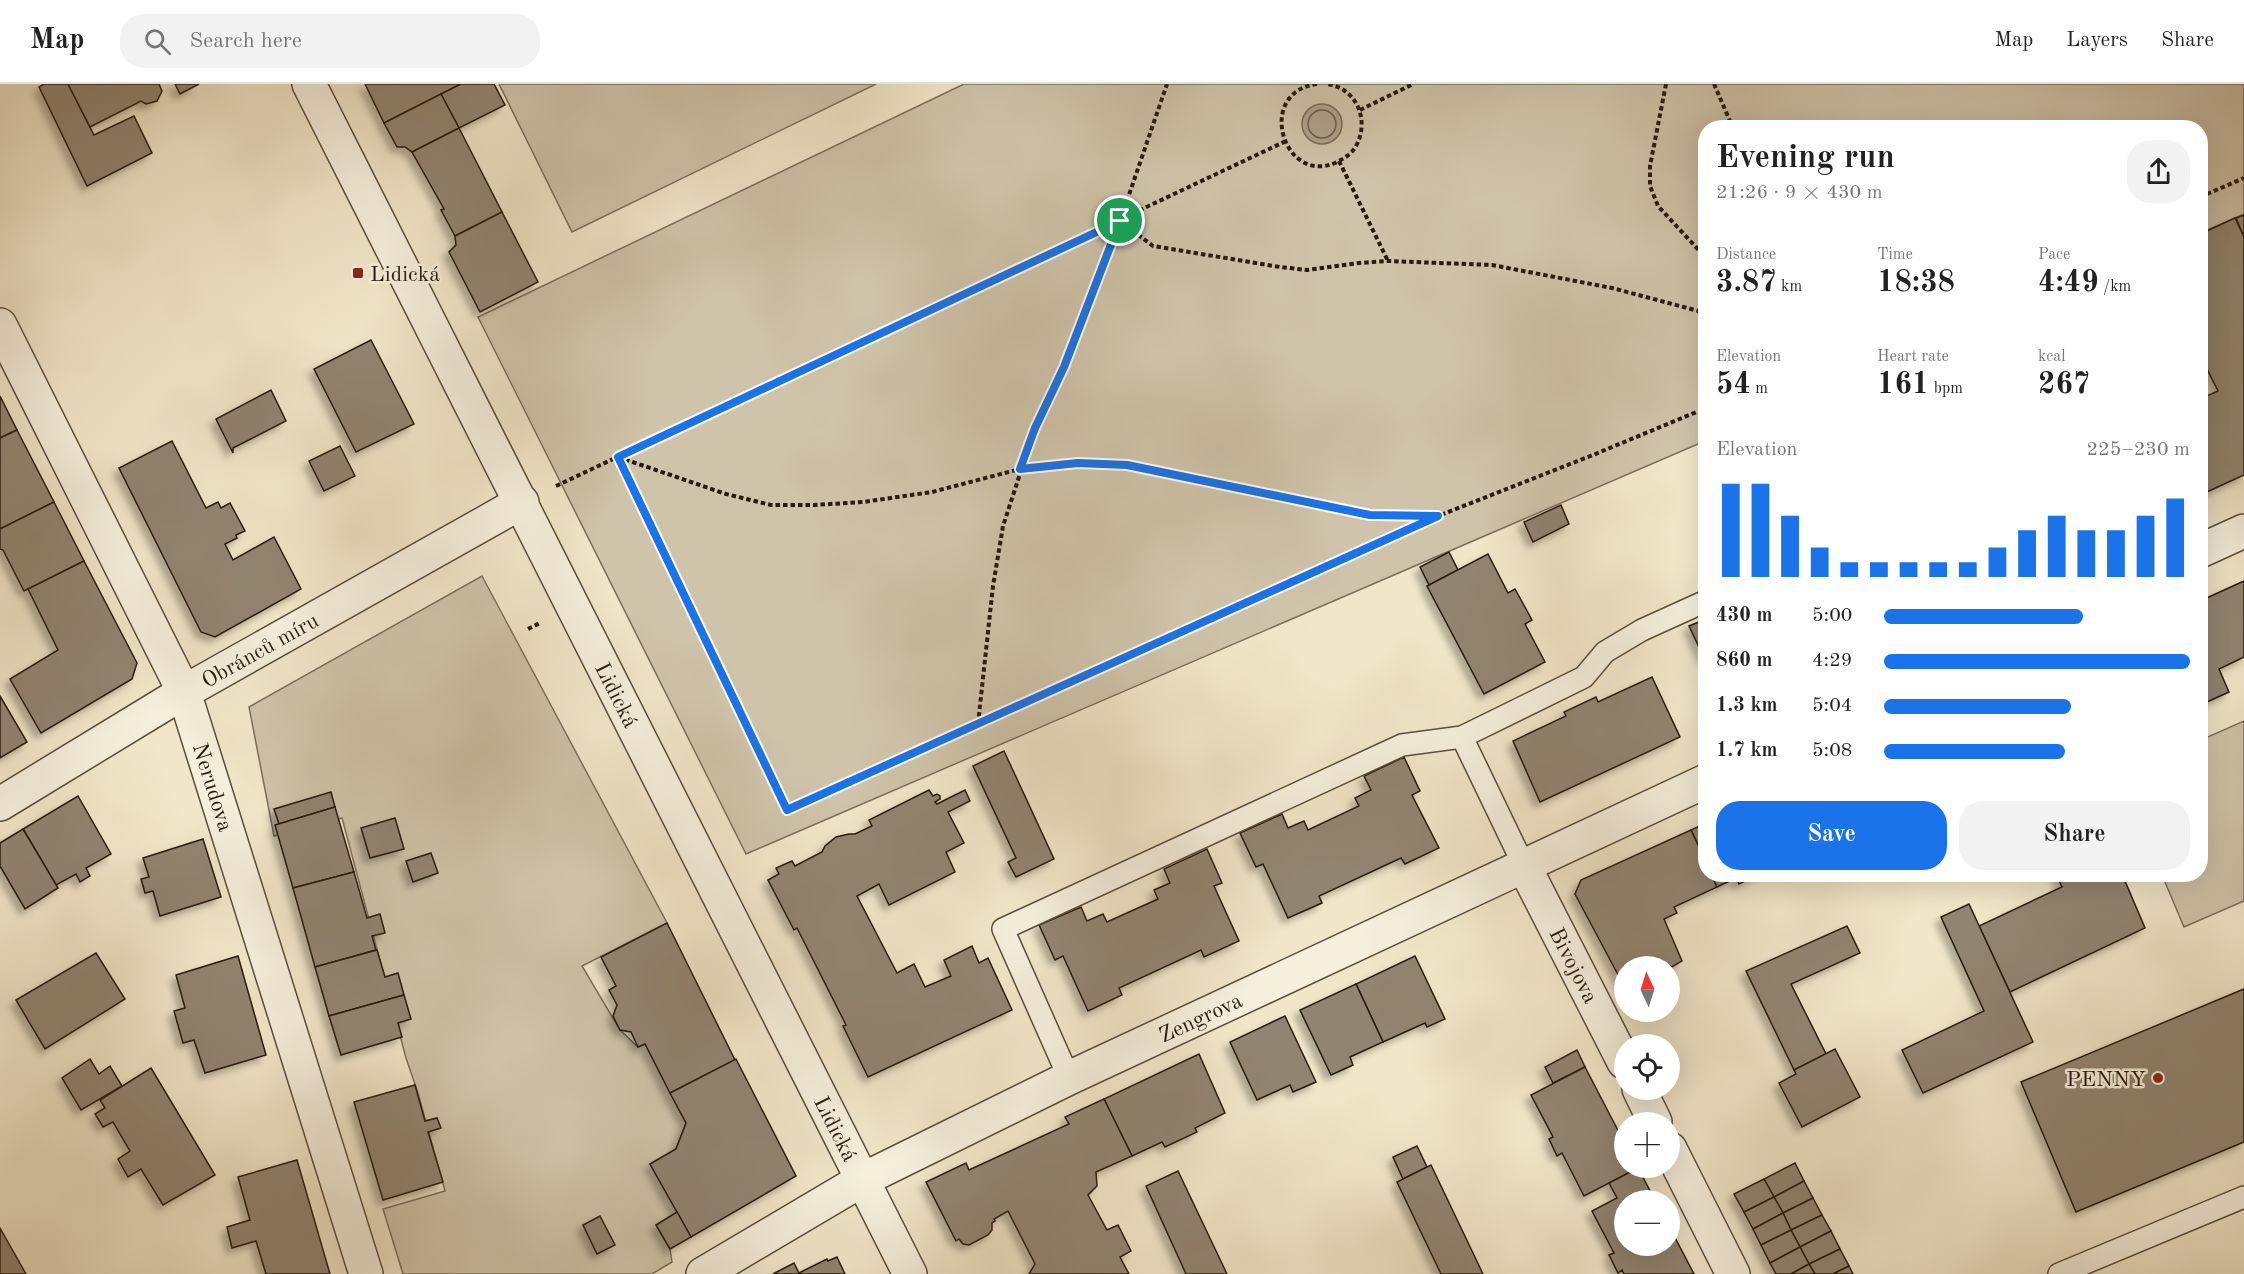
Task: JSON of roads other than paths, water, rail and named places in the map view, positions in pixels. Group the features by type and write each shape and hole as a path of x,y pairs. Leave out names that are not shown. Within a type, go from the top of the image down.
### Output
{"street":[{"name":"Lidická","path":"309,84 910,1274"},
{"name":"Nerudova","path":"0,325 184,692 366,1274"},
{"name":"Obránců míru","path":"0,804 184,692 522,502"},
{"path":"2208,547 2244,531"},
{"name":"Zengrova","path":"703,1274 862,1180 1070,1078 1698,785"},
{"name":"Bivojova","path":"1524,866 1614,1042"},
{"path":"1680,1169 1733,1274"}],"lane":[{"path":"1070,1078 1003,929 1402,745 1462,736 1584,678 1605,652 1642,630 1698,605"},
{"path":"1462,736 1524,866"},
{"path":"2059,1274 2244,1197"}],"water":[{"path":"1322,104 1336,110 1342,124 1336,138 1322,144 1308,138 1302,124 1308,110"}],"place":[{"name":"Lidická","path":"358,273"},
{"name":"PENNY","path":"2158,1078"}]}
